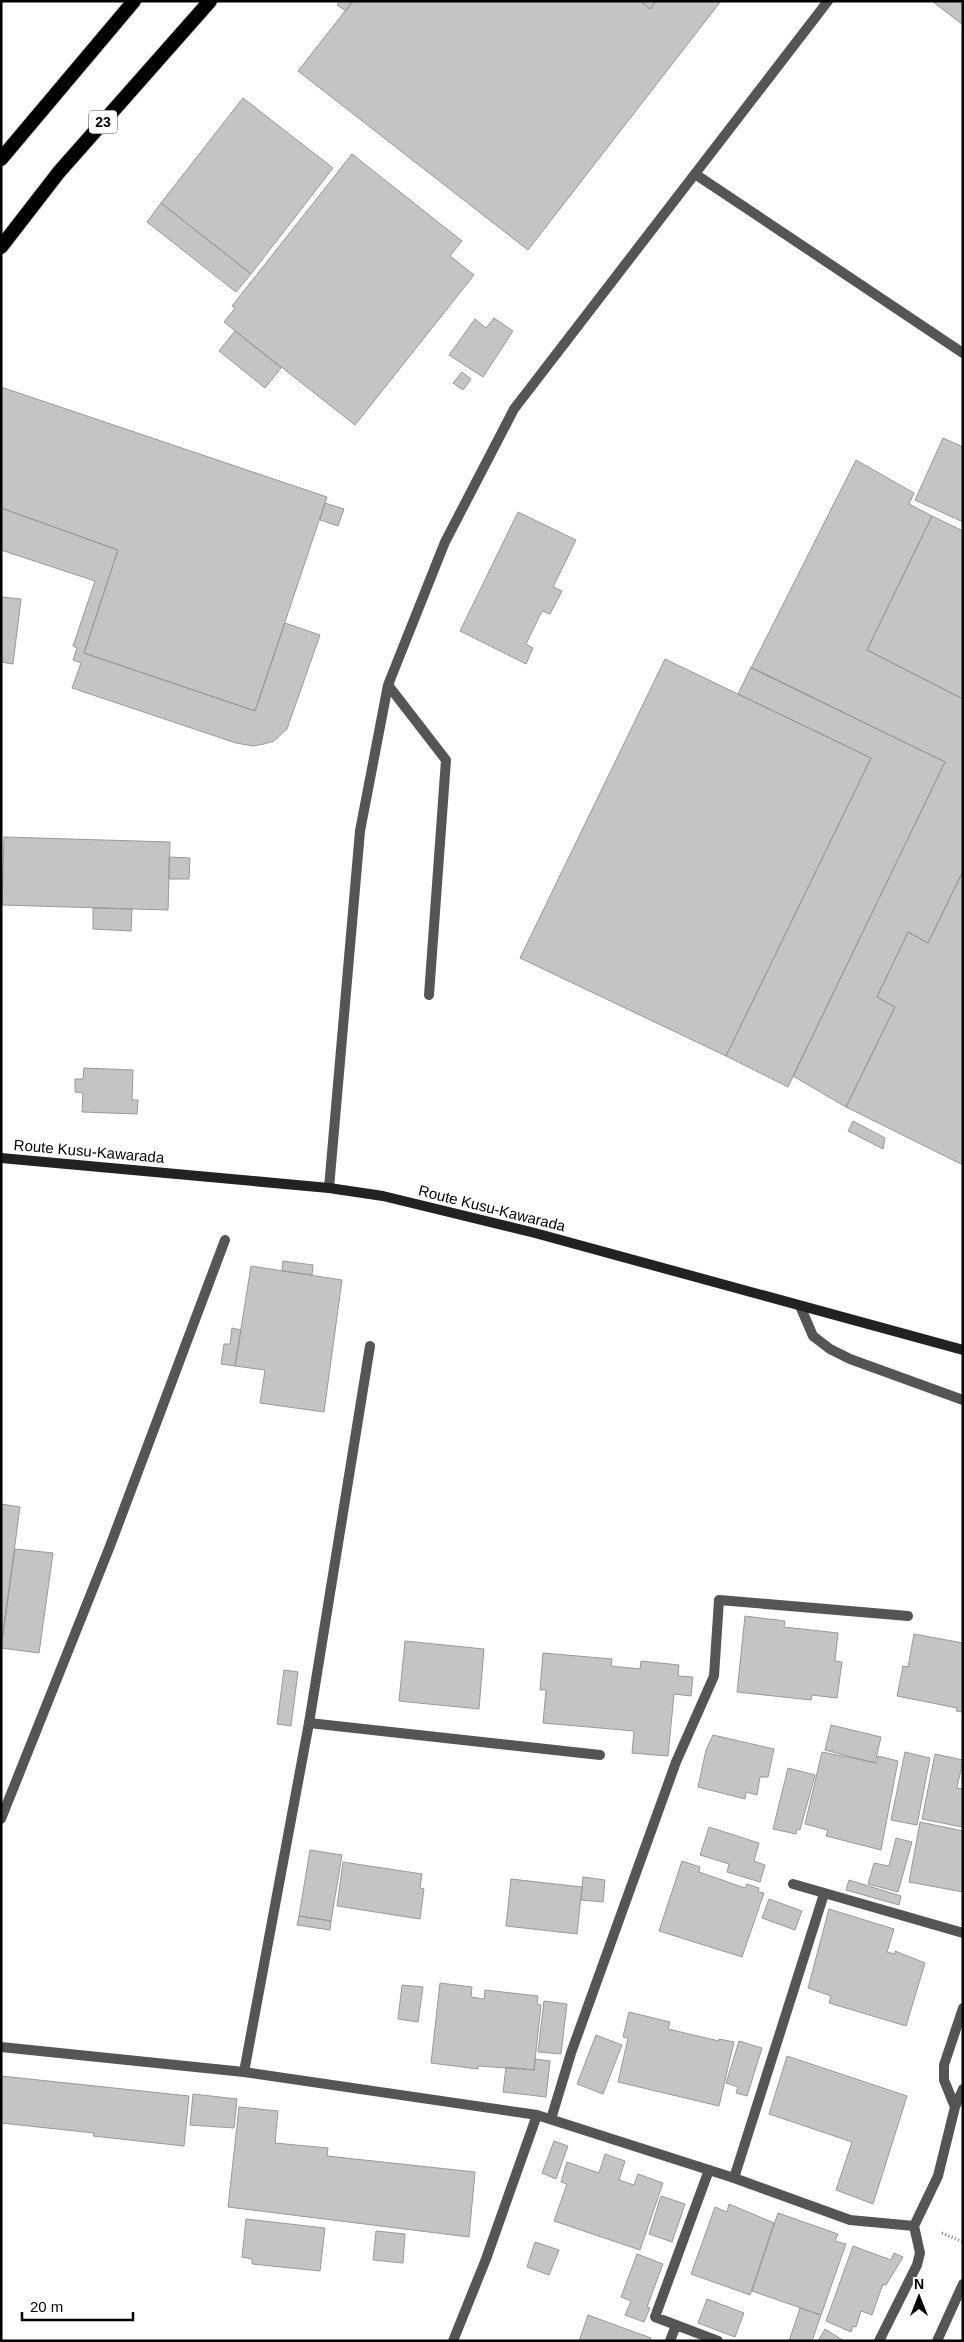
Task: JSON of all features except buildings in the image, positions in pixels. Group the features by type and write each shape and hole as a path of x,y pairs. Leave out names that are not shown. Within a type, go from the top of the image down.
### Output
{"highway":[{"path":"1,159 134,1"},
{"name":"23","path":"1,247 59,172 210,1"}],"main road":[{"name":"Route Kusu-Kawarada","path":"1,1158 330,1188 383,1196 497,1224 963,1350"}],"street":[{"path":"330,1188 360,831 388,685 445,542 514,409 828,1"},
{"path":"695,174 963,353"},
{"path":"388,685 446,760 428,995"},
{"path":"1,1819 110,1546 225,1240"},
{"path":"800,1306 813,1336 830,1349 850,1359 963,1400"},
{"path":"244,2072 309,1723 370,1346"},
{"path":"551,2119 571,2052 676,1762 714,1676 719,1600 908,1616"},
{"path":"309,1723 600,1755"},
{"path":"793,1884 963,1932"},
{"path":"734,2178 824,1894"},
{"path":"955,2107 944,2080 944,2065 963,2008"},
{"path":"1,2047 244,2072 537,2115 734,2178 850,2220 914,2226"},
{"path":"879,2341 917,2265 920,2253 914,2226 938,2176 955,2107 963,2089"},
{"path":"453,2341 486,2258 537,2115"},
{"path":"710,2170 655,2317 718,2341"},
{"path":"937,2341 963,2284"},
{"path":"670,2341 676,2324"}]}
